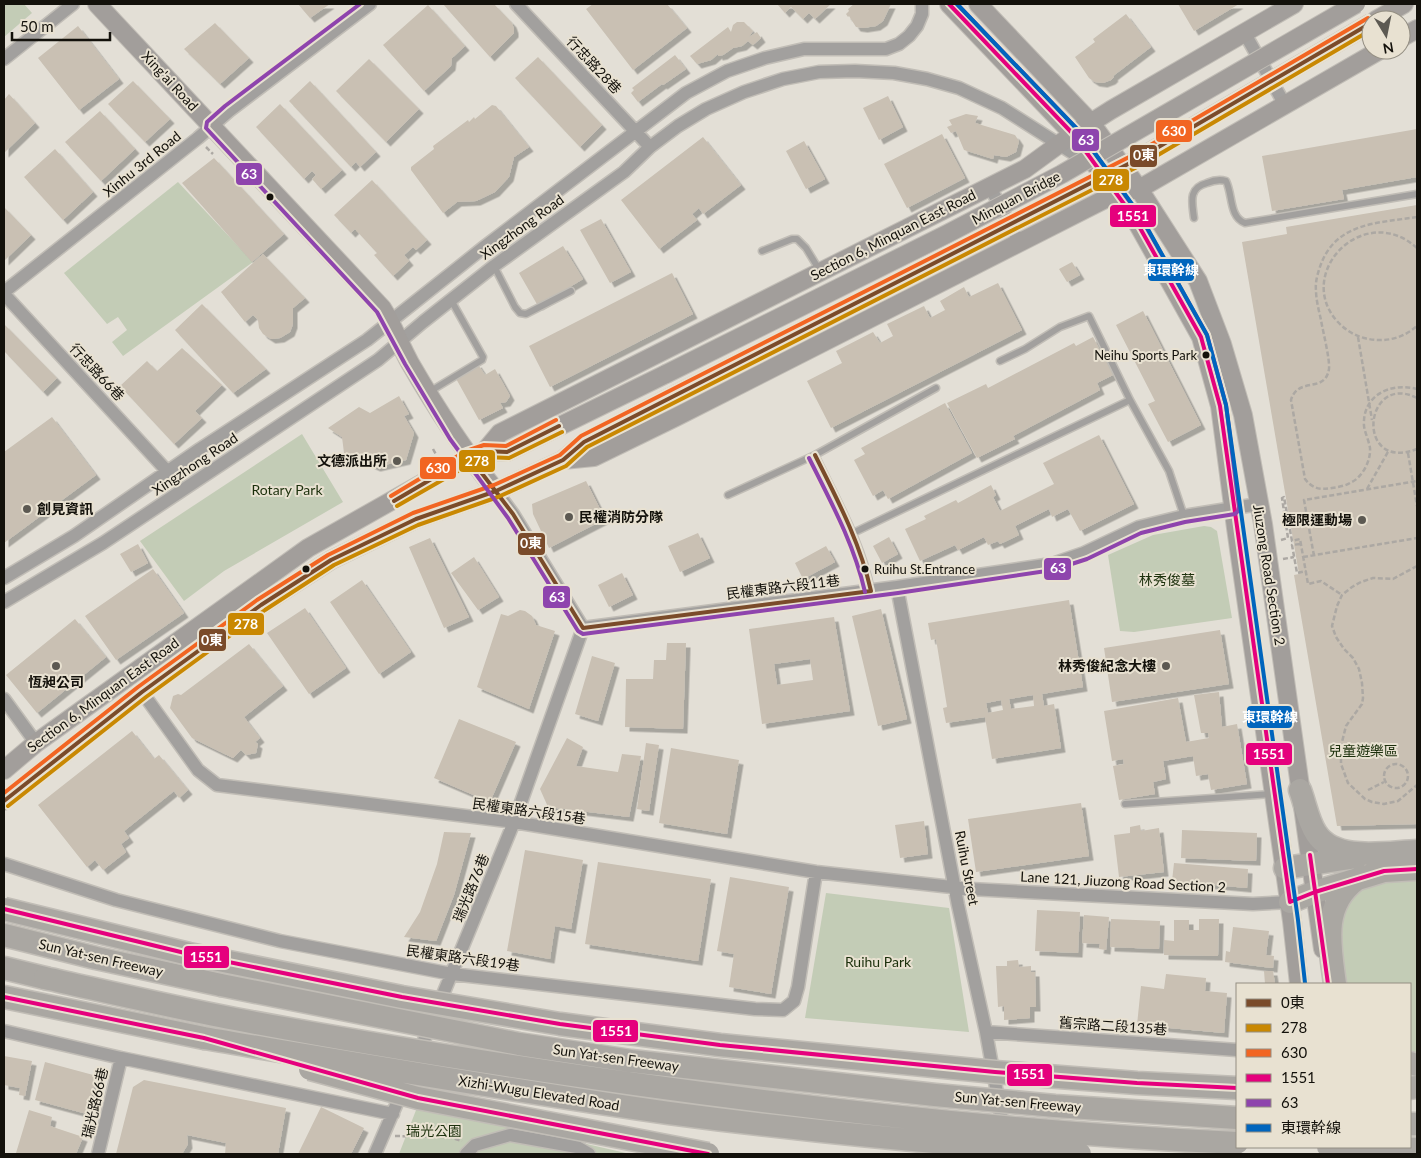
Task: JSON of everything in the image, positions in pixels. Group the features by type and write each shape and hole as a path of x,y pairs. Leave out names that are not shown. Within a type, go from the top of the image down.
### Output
{"highway":[{"path":"1300,790 1312,827 1321,840 1329,846 1364,854 1417,851"},
{"path":"1285,868 1382,853"},
{"path":"1290,902 1315,892 1384,871 1417,869"},
{"path":"1335,983 1330,943 1333,913 1341,894 1356,880"},
{"path":"4,909 189,954 402,997 560,1024 720,1045 995,1072 1137,1083 1236,1088"},
{"name":"Sun Yat-sen Freeway","path":"4,935 96,958 221,985 518,1044 640,1062 935,1095 1236,1118"},
{"name":"Sun Yat-sen Freeway","path":"4,968 234,1019 532,1070 746,1100 942,1121 1100,1135 1236,1143"},
{"name":"Xizhi-Wugu Elevated Road","path":"4,997 204,1038 546,1095 671,1113 843,1133 1080,1154"},
{"path":"204,1038 418,1098 708,1154"},
{"path":"1372,1148 1417,1149"}],"main road":[{"name":"Xing'ai Road","path":"97,4 382,308 410,362 455,436 477,454 496,491"},
{"name":"Jiuzong Road Section 2","path":"949,4 1073,134 1117,193 1201,337 1220,406 1300,983"},
{"name":"Jiuzong Road Section 2","path":"978,4 1090,123 1139,189 1198,281 1222,344 1243,415 1259,504 1328,983"},
{"name":"Minquan Bridge","path":"477,454 507,452 947,234 1062,174 1356,4"},
{"name":"Section 6, Minquan East Road","path":"4,770 36,743 308,548 477,454 500,433 1025,169 1090,123 1286,6"},
{"name":"Minquan Bridge","path":"677,394 1072,194 1138,158 1361,29"},
{"name":"Section 6, Minquan East Road","path":"563,460 594,456 676,418 1117,193 1139,189 1363,60"},
{"name":"Section 6, Minquan East Road","path":"4,801 142,692 261,605 331,560 416,519 496,491 563,460 584,442 677,394"}],"street":[{"path":"4,59 73,4"},
{"name":"Xinhu 3rd Road","path":"4,293 229,111 370,4"},
{"name":"行忠路28巷","path":"516,4 650,147"},
{"name":"Xingzhong Road","path":"4,578 74,536 167,471 367,340 686,93 727,71 765,58 804,49 886,48 899,44 909,36 916,26 922,14 922,4"},
{"path":"1244,32 1285,105"},
{"name":"Xingzhong Road","path":"4,602 104,543 378,360 494,266 624,172 650,147 678,126 706,108 744,92 783,79 819,72 894,73 927,79 959,88 1002,108 1098,169"},
{"path":"990,187 1019,242"},
{"name":"行忠路66巷","path":"4,293 167,471"},
{"path":"496,491 513,514 583,628"},
{"name":"民權東路六段11巷","path":"583,628 871,591 1052,564 1084,553 1139,527 1184,516 1259,504"},
{"name":"Ruihu Street","path":"898,587 955,888 986,1032 1008,1154"},
{"name":"瑞光路76巷","path":"374,1154 393,1114 514,822 583,628"},
{"name":"民權東路六段15巷","path":"142,692 198,770 217,785 514,822 816,872 955,888"},
{"path":"4,699 36,743"},
{"name":"民權東路六段19巷","path":"4,864 116,900 280,941 452,974 756,1009 783,1010 794,1001 798,987 816,872"},
{"name":"Lane 121, Jiuzong Road Section 2","path":"955,888 1253,904 1290,902"},
{"path":"4,1032 393,1114"},
{"name":"舊宗路二段135巷","path":"986,1032 1236,1050"},
{"name":"瑞光路66巷","path":"98,1154 121,1058"},
{"path":"466,1154 475,1145 510,1135 577,1147 589,1154"}],"lane":[{"path":"1194,218 1193,192 1199,185 1218,179 1226,181 1230,188 1234,213 1238,221 1245,223 1417,194"},
{"path":"762,251 792,239 798,239 806,248 820,272"},
{"path":"494,266 520,313 526,314 571,291"},
{"path":"429,392 484,357 451,300"},
{"path":"1000,361 1025,349 1060,327 1089,316 1130,400 1169,471 1184,516"},
{"path":"728,495 815,455 936,388"},
{"path":"853,533 1130,400"},
{"path":"815,455 853,533 866,566 871,591"},
{"path":"1125,804 1275,794"}],"path":[{"path":"1417,217 1359,227 1346,232 1332,244 1324,255 1319,269 1316,291 1329,368 1323,380 1316,384 1300,387 1293,392 1291,400 1305,478 1310,486 1318,489 1348,485 1361,475 1369,457 1370,448 1364,425 1365,414 1369,405 1376,396 1396,386 1407,386 1417,389"},
{"path":"1417,248 1410,241 1395,234 1378,232 1362,235 1348,242 1336,254 1328,268 1324,284 1326,301 1333,316 1344,328 1358,337 1373,341 1388,340 1403,336 1417,326"},
{"path":"1417,326 1417,333"},
{"path":"1358,337 1375,436 1388,450 1408,453 1417,449"},
{"path":"1373,426 1373,417 1377,408 1384,401 1392,396 1402,394 1412,395 1417,398"},
{"path":"1367,490 1388,450"},
{"path":"1408,453 1417,506"},
{"path":"1314,556 1304,500 1417,481"},
{"path":"1279,540 1288,538 1282,498 1284,497 1292,541 1300,539 1308,584 1321,581 1342,596"},
{"path":"1303,557 1417,538"},
{"path":"1301,543 1292,545 1296,573 1306,571"},
{"path":"1283,559 1294,557"},
{"path":"1417,566 1394,580 1373,578 1362,582 1342,596 1337,606 1332,626 1344,649 1353,658 1359,669 1363,698 1362,704 1346,726 1341,746 1341,764 1348,784 1365,799 1384,804 1398,801 1417,785"},
{"path":"1395,764 1406,769 1407,781 1402,787 1398,789 1390,788 1384,782 1384,774 1388,767 1395,764"},
{"path":"1368,790 1384,782"},
{"path":"383,1136 449,1137 475,1145"}],"green space":[{"path":"4,4 24,4 32,13 4,37"},
{"path":"178,182 253,262 123,356 112,342 127,330 118,317 107,324 64,273"},
{"name":"Rotary Park","path":"302,434 343,502 224,571 184,601 140,541"},
{"name":"林秀俊墓","path":"1204,526 1211,527 1217,531 1232,618 1134,632 1120,631 1108,555 1153,535"},
{"path":"1417,873 1417,1071 1411,1072 1411,983 1341,983 1339,891"},
{"name":"Ruihu Park","path":"826,893 949,908 969,1032 805,1018"},
{"name":"瑞光公園","path":"418,1105 630,1154 399,1154"}],"building":[{"path":"298,4 330,4 310,18"},
{"path":"443,4 494,4 512,23 514,33 490,57"},
{"path":"593,4 667,4 687,28 633,70 586,9"},
{"path":"777,4 831,4 815,19 809,13 803,19 791,7 785,13"},
{"path":"854,4 891,4 883,21 876,26 863,28 856,27 846,14 849,11 848,9"},
{"path":"1178,4 1239,4 1194,31"},
{"path":"428,5 465,46 452,58 451,66 424,91 383,45"},
{"path":"1126,14 1151,47 1113,76 1111,80 1103,83 1095,82 1089,78 1075,57 1095,42 1093,39"},
{"path":"737,22 744,22 753,31 749,37 757,32 761,38 753,45 748,41 723,55 718,56 718,54 711,60 697,64 690,56 728,27 731,32 733,25"},
{"path":"215,23 249,58 220,84 184,49"},
{"path":"78,26 119,79 79,110 38,58"},
{"path":"675,55 686,69 638,102 631,93 634,90 632,88"},
{"path":"538,57 602,125 580,147 515,78"},
{"path":"369,59 419,109 386,142 336,91"},
{"path":"133,81 170,119 145,142 108,104"},
{"path":"310,81 376,152 360,167 356,162 351,167 289,101"},
{"path":"9,94 35,123 4,153 4,100"},
{"path":"888,96 903,127 879,140 863,108"},
{"path":"280,104 342,170 321,189 312,179 316,175 312,171 304,179 256,127"},
{"path":"492,105 496,106 529,147 514,157 509,177 495,192 476,201 457,202 443,213 411,170 411,167 434,149 433,146 468,120 469,122 474,117 475,119"},
{"path":"100,111 135,149 101,181 65,142"},
{"path":"966,114 978,116 975,123 1015,135 1019,141 1016,152 1006,157 994,155 993,159 964,150 956,131 951,133 947,127 952,125 949,120"},
{"path":"1417,129 1417,177 1342,190 1344,199 1272,211 1262,156"},
{"path":"942,134 965,178 907,208 884,164"},
{"path":"703,137 741,185 703,214 699,208 692,214 697,220 659,249 621,200"},
{"path":"804,141 825,179 806,189 786,151"},
{"path":"55,149 93,192 63,220 24,177"},
{"path":"214,158 284,234 252,262 182,183"},
{"path":"372,180 427,240 416,250 413,247 404,255 409,261 393,276 374,255 377,253 355,229 351,233 334,215"},
{"path":"1417,205 1417,824 1337,826 1294,575 1299,574 1242,242 1287,234 1286,227"},
{"path":"4,207 31,235 4,261"},
{"path":"601,219 631,272 610,283 580,230"},
{"path":"563,246 583,279 538,306 519,273"},
{"path":"263,254 305,298 293,308 293,324 290,332 280,338 271,339 263,334 259,328 258,320 253,315 245,322 221,292"},
{"path":"1072,262 1080,275 1067,282 1059,269"},
{"path":"672,273 693,314 550,387 529,346"},
{"path":"998,283 1022,330 831,428 807,381 842,363 836,351 873,332 880,343 893,336 887,324 924,306 930,318 945,310 940,301 964,287 969,297"},
{"path":"202,304 266,369 233,393 175,330"},
{"path":"1143,311 1201,425 1168,442 1148,404 1155,401 1116,325"},
{"path":"4,324 57,378 43,392 4,351"},
{"path":"1093,337 1113,375 1097,383 1100,390 1013,436 1015,439 977,458 947,403 986,384 988,388 1074,343 1076,346"},
{"path":"182,348 222,385 195,411 202,418 174,444 120,386 147,361 157,371"},
{"path":"477,363 485,375 495,369 510,396 506,402 500,403 503,408 479,420 454,375"},
{"path":"399,396 409,414 404,416 414,433 406,460 376,467 344,453 342,437 328,428 359,407 370,413"},
{"path":"945,403 972,453 888,499 883,490 873,496 854,460 865,454 861,448"},
{"name":"創見資訊","path":"52,417 96,475 4,543 4,452"},
{"path":"1099,435 1134,504 1080,531 1068,509 1052,517 1049,509 1015,526 1019,535 1000,544 998,541 988,545 984,537 958,550 955,545 920,561 905,529 926,519 924,516 956,500 958,503 991,485 996,495 993,497 1000,511 1054,484 1043,463"},
{"name":"民權消防分隊","path":"586,481 605,519 549,548 533,514 532,504"},
{"path":"698,533 710,558 680,572 668,546"},
{"path":"889,537 898,554 882,563 873,546"},
{"path":"430,538 469,617 444,628 409,547"},
{"path":"138,544 148,563 131,572 120,554"},
{"path":"826,546 835,562 803,579 795,563"},
{"path":"474,557 499,597 478,610 451,573"},
{"path":"153,569 184,613 116,660 85,616"},
{"path":"622,573 633,595 609,607 598,585"},
{"path":"362,580 411,652 379,674 330,602"},
{"path":"1069,600 1083,687 1042,694 1044,706 1054,704 1061,748 992,759 985,717 946,723 943,708 947,707 936,639 931,640 928,623","holes":["1033,695 1034,706 1011,709 1009,699","1001,700 1003,710 988,713 986,703"]},
{"path":"305,608 346,668 309,694 267,633"},
{"path":"881,609 907,719 878,726 852,616"},
{"path":"520,610 532,616 536,625 555,631 529,709 477,687 501,614 508,616"},
{"path":"834,617 850,711 762,724 749,629","holes":["810,659 813,680 777,685 774,664"]},
{"name":"恆昶公司","path":"75,619 106,657 37,713 6,675"},
{"name":"林秀俊紀念大樓","path":"1220,630 1229,684 1112,702 1104,648"},
{"path":"667,643 686,643 683,729 625,727 626,679 653,679 654,660 666,660"},
{"path":"249,644 283,686 244,717 260,738 255,742 258,744 256,753 246,755 241,750 233,758 192,738 170,708 173,696 181,695"},
{"path":"592,656 615,663 598,721 575,714"},
{"path":"1219,692 1222,727 1237,724 1247,784 1211,790 1208,774 1196,776 1193,756 1163,761 1166,779 1153,782 1155,794 1119,800 1113,766 1124,764 1123,759 1112,761 1104,711 1178,698 1186,742 1209,738 1208,733 1201,733 1194,695"},
{"path":"459,719 516,742 490,802 434,778"},
{"path":"132,731 154,759 159,755 188,790 179,798 174,791 124,831 129,838 121,844 126,852 103,870 95,860 87,867 38,805"},
{"path":"567,738 583,747 576,766 618,772 622,754 641,756 629,817 548,807 540,789"},
{"path":"646,743 659,745 649,811 637,809"},
{"path":"671,748 739,760 727,834 659,823"},
{"path":"1081,803 1089,856 976,872 968,819"},
{"path":"924,821 928,854 900,858 895,825"},
{"path":"1140,825 1141,831 1159,828 1164,872 1119,877 1114,835 1130,833 1130,827"},
{"path":"1182,830 1257,833 1256,861 1181,858"},
{"path":"444,832 471,833 454,895 436,941 404,937 420,912 437,864"},
{"path":"525,850 583,860 571,929 555,926 550,959 507,951"},
{"path":"598,862 711,879 698,961 585,944"},
{"path":"1174,863 1248,869 1247,888 1172,881"},
{"path":"730,877 789,887 771,994 729,987 734,954 717,951"},
{"path":"1037,910 1080,912 1078,953 1035,951"},
{"path":"1084,915 1109,917 1106,950 1099,949 1100,944 1082,943"},
{"path":"1111,919 1160,921 1159,949 1110,947"},
{"path":"1199,919 1219,919 1218,956 1164,955 1164,940 1174,941 1174,920 1189,920 1189,930 1199,930"},
{"path":"1233,927 1269,931 1266,955 1274,956 1273,968 1225,962 1226,951 1230,952"},
{"path":"1018,960 1019,967 1031,966 1031,972 1035,972 1036,1007 1030,1007 1030,1018 1004,1020 1004,1006 998,1007 996,966 1007,966 1007,961"},
{"path":"1264,971 1273,971 1275,983 1265,983"},
{"path":"1166,974 1206,978 1205,991 1227,993 1224,1033 1137,1025 1141,986 1164,989"},
{"path":"4,1056 32,1061 25,1096 19,1095 20,1088 4,1085"},
{"path":"45,1062 97,1076 87,1114 35,1100"},
{"path":"144,1080 286,1108 278,1154 225,1154 226,1143 187,1135 188,1144 182,1154 116,1154 133,1087"},
{"path":"321,1107 364,1128 351,1154 298,1154"},
{"path":"29,1110 52,1117 50,1126 83,1137 76,1154 16,1153"}],"transit line":[{"name":"63","path":"360,4 225,106 207,122 206,128 377,312 405,364 450,439 508,518 578,631 583,634 898,593 1053,570 1087,559 1141,533 1185,522 1235,514 1238,511 1226,405 1207,335 1140,216 1078,130 957,4"},
{"name":"1551","path":"949,4 1073,134 1135,219 1201,337 1220,406 1290,902 1315,892 1384,871 1417,869"},
{"name":"東環幹線","path":"957,4 1078,130 1140,215 1207,335 1226,405 1298,920 1305,983"},
{"name":"630","path":"4,793 138,687 257,600 328,555 413,513 494,485 560,455 581,436 1135,154 1361,22"},
{"name":"0東","path":"4,801 142,692 261,605 331,560 416,519 496,491 563,460 584,442 1138,159 1361,29"},
{"name":"278","path":"8,806 146,697 265,610 334,565 418,525 498,497 566,466 587,447 1141,165 1361,36"},
{"name":"630","path":"391,496 466,451 484,445 506,446 556,420"},
{"name":"0東","path":"394,501 469,457 485,451 507,452 559,426"},
{"name":"278","path":"397,506 472,463 486,457 509,458 562,432"},
{"name":"0東","path":"815,455 854,538 871,591"},
{"name":"63","path":"809,458 848,540 865,592"},
{"name":"0東","path":"474,463 513,514 583,628"},
{"name":"0東","path":"583,628 871,591"},
{"name":"1551","path":"1310,855 1328,983"},
{"name":"1551","path":"4,909 189,954 402,997 560,1024 720,1045 995,1072 1137,1083 1236,1088"},
{"name":"1551","path":"4,997 204,1038 418,1098 708,1154"}],"place":[{"name":"Neihu Sports Park","path":"1206,355"},
{"name":"文德派出所","path":"397,461"},
{"name":"創見資訊","path":"27,509"},
{"name":"民權消防分隊","path":"569,517"},
{"name":"極限運動場","path":"1362,520"},
{"name":"Ruihu St.Entrance","path":"865,569"},
{"name":"恆昶公司","path":"56,666"},
{"name":"林秀俊紀念大樓","path":"1166,666"}],"park label":[{"name":"兒童遊樂區","path":"1363,751"}]}
